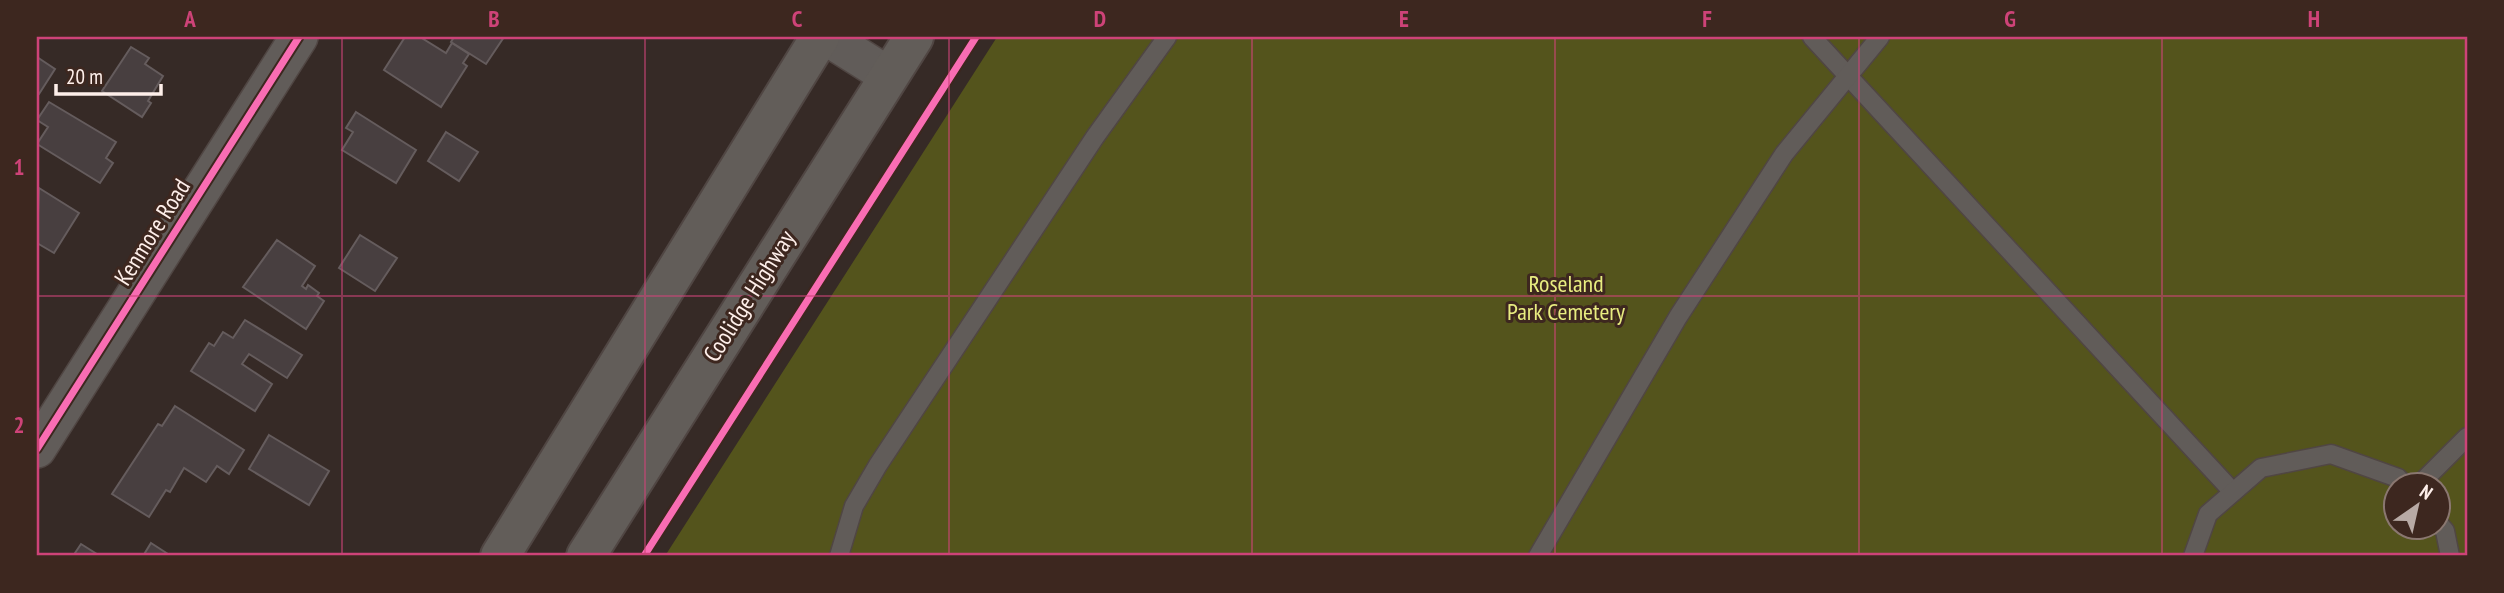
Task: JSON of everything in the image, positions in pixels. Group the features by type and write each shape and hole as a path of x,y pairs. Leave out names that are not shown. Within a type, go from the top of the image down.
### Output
{"main road":[{"path":"500,556 820,37"},
{"name":"Coolidge Highway","path":"586,556 914,37"}],"street":[{"name":"Kenmore Road","path":"37,449 299,37"},
{"path":"827,37 889,76"}],"lane":[{"path":"839,556 854,506 878,465 1095,137 1167,37"},
{"path":"1812,37 2233,492"},
{"path":"1538,556 1685,305 1784,154 1880,37"},
{"path":"2435,470 2467,437"},
{"path":"2193,556 2208,514 2261,468 2331,454 2382,472"}],"green space":[{"name":"Roseland Park Cemetery","path":"997,37 2467,37 2467,556 665,556"}],"building":[{"path":"405,37 420,37 446,53 452,43 469,54 463,63 467,66 441,107 384,70"},
{"path":"454,37 504,37 486,64 451,42"},
{"path":"131,47 149,58 145,64 163,76 142,117 102,91"},
{"path":"37,57 55,69 39,94 37,93"},
{"path":"49,102 116,142 106,158 113,163 100,183 37,144 48,127 37,120"},
{"path":"356,112 416,150 396,183 342,150 353,132 346,128"},
{"path":"446,132 478,152 459,181 428,161"},
{"path":"39,188 79,213 54,253 37,243"},
{"path":"360,235 397,258 375,291 339,268"},
{"path":"277,240 315,266 302,286 306,289 308,285 319,293 317,296 324,301 306,329 243,287"},
{"path":"245,320 302,355 287,378 249,354 242,364 272,384 255,411 191,371 209,343 214,346 223,332 233,338"},
{"path":"175,406 244,450 229,474 217,466 206,482 184,468 170,492 166,490 149,517 112,494 158,424 162,426"},
{"path":"269,435 329,471 309,505 249,469"},
{"path":"151,543 171,556 143,556"},
{"path":"81,544 100,556 73,556"}],"cycle path":[{"path":"37,449 299,37"},
{"path":"644,556 976,37"}]}
